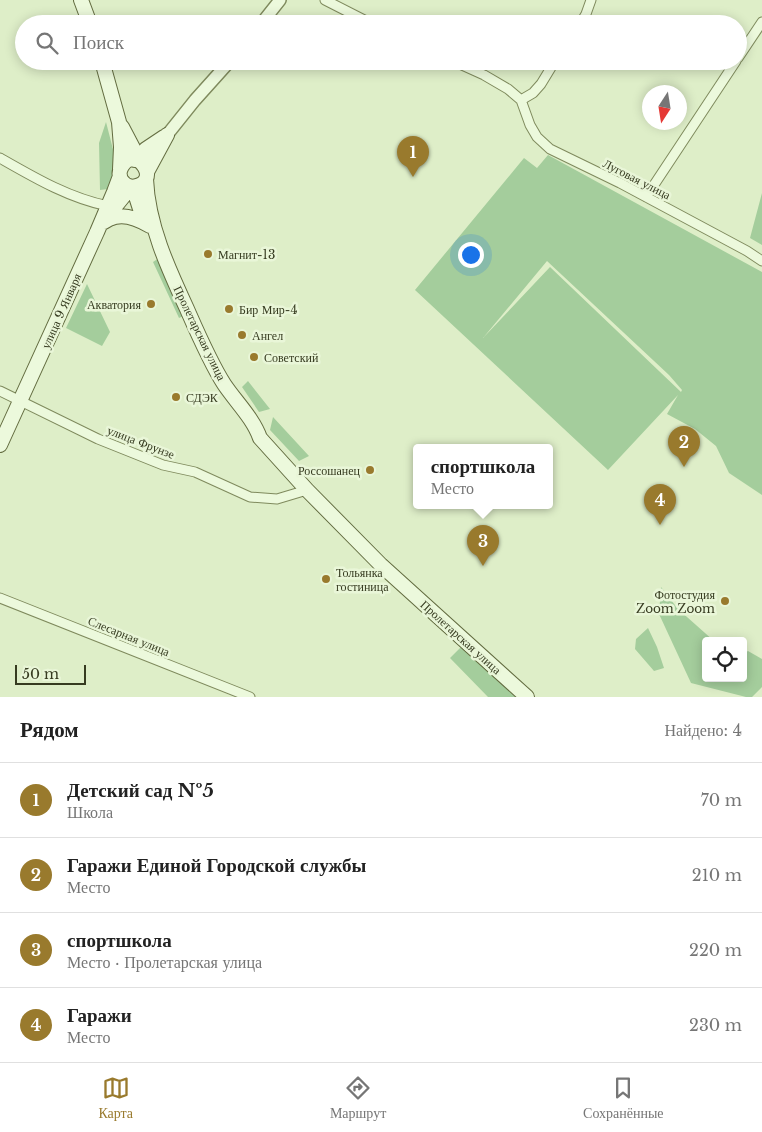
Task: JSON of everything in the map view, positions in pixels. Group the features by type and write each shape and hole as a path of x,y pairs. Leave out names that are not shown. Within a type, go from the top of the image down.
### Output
{"main road":[{"path":"81,0 87,15"},
{"path":"105,70 120,122 133,148 136,160"},
{"path":"120,122 120,173 122,182 132,187 143,184 167,135"},
{"path":"136,160 146,149 167,135"},
{"path":"120,173 124,163 129,160 136,160 143,164 146,175"},
{"name":"улица 9 Января","path":"0,445 100,227 120,173"},
{"name":"Пролетарская улица","path":"146,175 146,192 158,240 198,335 224,384 257,429 260,438 307,490 382,565 527,697"},
{"path":"132,187 140,209 158,240"},
{"path":"100,227 110,212 132,187"},
{"path":"100,227 115,217 126,216 142,221 150,226"}],"street":[{"path":"268,15 280,0"},
{"path":"325,0 354,15"},
{"path":"585,15 591,0"},
{"path":"747,44 762,22"},
{"path":"167,135 222,70"},
{"path":"473,70 508,89 521,100 533,93 550,70"},
{"path":"646,197 730,70"},
{"name":"Луговая улица","path":"521,100 533,131 550,148 646,197 762,261"},
{"path":"0,158 42,182 92,203 108,206"},
{"name":"улица Фрунзе","path":"0,392 98,438 163,465 195,472 250,497 277,499 307,490"},
{"name":"Слесарная улица","path":"0,598 250,697"}],"green space":[{"path":"106,122 116,161 115,179 108,189 100,190 99,143"},
{"path":"548,155 762,272 762,495 729,473 716,446 695,429 667,414 678,395 608,470 415,290 524,158 537,168","holes":["547,261 669,375 682,390 681,392 550,267 483,338"]},
{"path":"762,193 762,245 750,238"},
{"path":"159,258 186,315 179,318 153,262"},
{"path":"87,284 110,332 102,346 66,328"},
{"path":"248,381 270,409 259,412 242,387"},
{"path":"273,417 309,456 299,461 270,430"},
{"path":"661,587 678,609 710,637 702,637 702,682 747,682 748,651 762,659 762,687 752,697 746,697 691,683 659,614"},
{"path":"648,628 664,668 654,671 635,649 636,639"},
{"path":"462,646 518,697 488,697 450,658"}],"place":[{"name":"Детский сад №5","path":"413,177"},
{"name":"Магнит-13","path":"208,254"},
{"name":"Акватория","path":"151,304"},
{"name":"Бир Мир-4","path":"229,309"},
{"name":"Ангел","path":"242,335"},
{"name":"Советский","path":"254,357"},
{"name":"СДЭК","path":"176,397"},
{"name":"Гаражи Единой Городской службы","path":"684,467"},
{"name":"Россошанец","path":"370,470"},
{"name":"Гаражи","path":"660,525"},
{"name":"спортшкола","path":"483,566"},
{"name":"Тольянка гостиница","path":"326,579"},
{"name":"Фотостудия Zoom Zoom","path":"725,601"}]}
